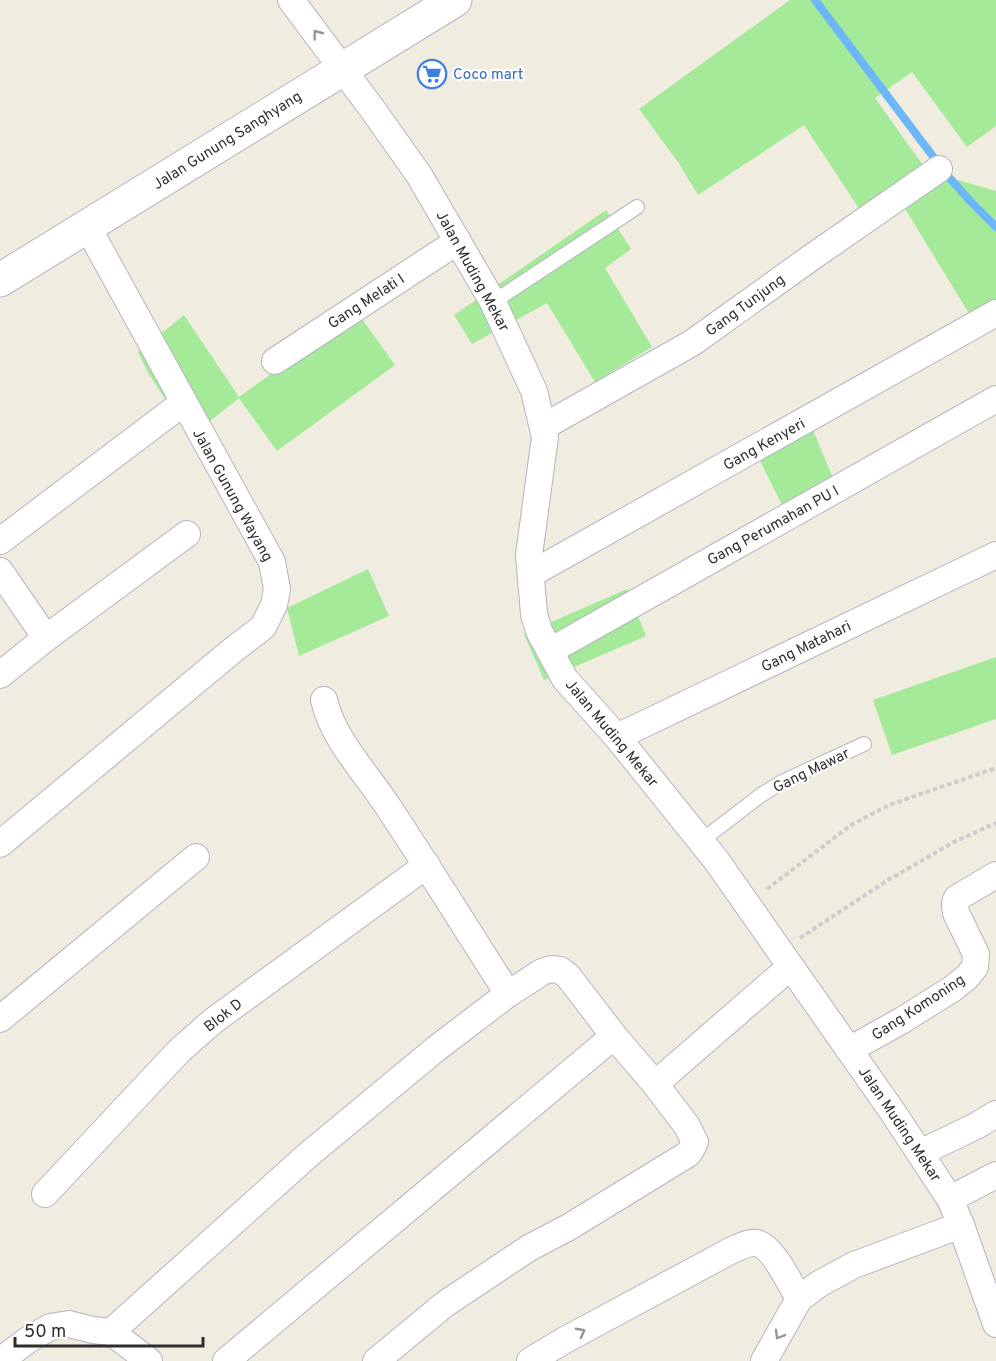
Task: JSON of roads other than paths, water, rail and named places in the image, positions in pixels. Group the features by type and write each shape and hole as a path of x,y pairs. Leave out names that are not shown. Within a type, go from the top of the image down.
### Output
{"main road":[{"name":"Jalan Gunung Sanghyang","path":"0,280 455,0"}],"street":[{"name":"Jalan Muding Mekar","path":"291,0 419,176 493,302 534,390 545,437 530,555 534,614 539,631 566,679 617,737 716,860 920,1153 950,1199 996,1324"},
{"name":"Gang Tunjung","path":"543,427 692,343 939,169"},
{"name":"Jalan Gunung Wayang","path":"0,844 263,627 274,605 277,589 272,562 87,226"},
{"name":"Gang Melati I","path":"275,361 458,241"},
{"name":"Gang Kenyeri","path":"531,574 996,314"},
{"name":"Gang Perumahan PU I","path":"550,651 996,399"},
{"path":"0,541 183,403"},
{"path":"0,675 46,638 187,534"},
{"name":"Gang Matahari","path":"617,737 996,555"},
{"path":"0,572 46,638"},
{"path":"324,700 336,732 427,866 508,994"},
{"path":"0,1019 196,857"},
{"name":"Blok D","path":"45,1194 179,1051 213,1021 427,866"},
{"name":"Gang Komoning","path":"849,1050 901,1021 967,977 975,967 976,954 956,914 955,901 996,876"},
{"path":"655,1084 785,959"},
{"path":"111,1332 308,1155 438,1048 508,994 542,972 551,969 560,970 568,976 655,1084 695,1142 688,1154 569,1227 529,1248 445,1304 376,1361"},
{"path":"226,1361 614,1035"},
{"path":"920,1153 996,1114"},
{"path":"950,1199 996,1175"},
{"path":"764,1361 799,1299 819,1284 854,1265 961,1225"},
{"path":"530,1361 732,1250 749,1244 758,1243 767,1249 799,1299"},
{"path":"0,1361 50,1327 69,1324 111,1332 149,1361"}],"lane":[{"path":"493,302 637,207"},
{"name":"Gang Mawar","path":"701,841 761,795 782,782 864,744"}],"waterway":[{"path":"815,0 947,175 996,227"}],"place":[{"name":"Coco mart","path":"432,74"}]}
